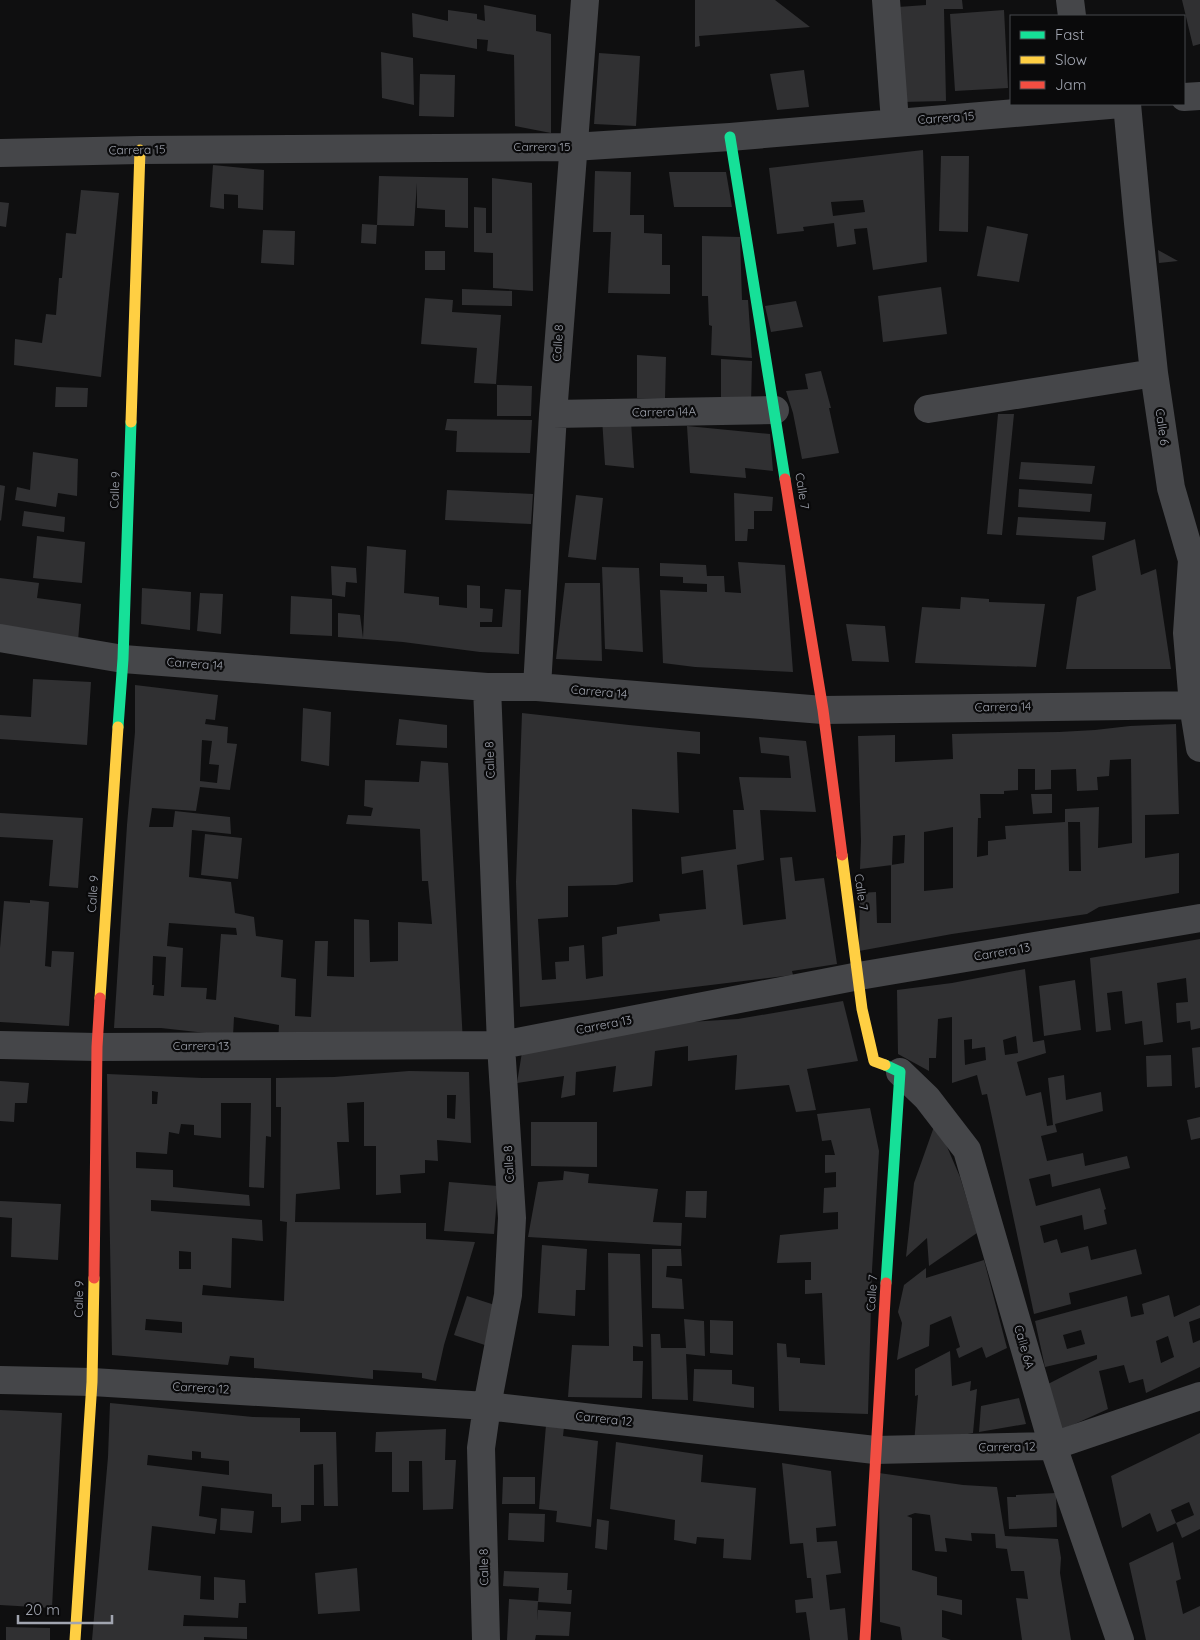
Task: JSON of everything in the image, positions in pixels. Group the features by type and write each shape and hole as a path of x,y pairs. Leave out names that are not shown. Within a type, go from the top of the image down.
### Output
{"street":[{"name":"Calle 8","path":"537,687 553,414 585,0"},
{"path":"886,0 895,122"},
{"path":"1070,0 1072,15"},
{"path":"1185,97 1200,96"},
{"name":"Carrera 15","path":"0,153 140,150 574,147 1102,105"},
{"name":"Calle 6","path":"1127,105 1154,373 1171,488 1192,560 1188,634 1197,705 1200,748"},
{"name":"Calle 7","path":"730,136 823,710 862,1009 874,1061 900,1072 875,1450 865,1640"},
{"name":"Calle 9","path":"75,1640 92,1382 97,1047 123,659 140,150"},
{"path":"928,408 1154,373"},
{"name":"Carrera 14A","path":"553,414 775,410"},
{"name":"Carrera 14","path":"0,638 123,659 487,686 537,687 823,710 1197,705"},
{"name":"Calle 8","path":"486,1640 481,1448 508,1295 512,1218 501,1044 487,686"},
{"name":"Carrera 13","path":"0,1045 97,1047 501,1044 859,976 1200,918"},
{"name":"Calle 6A","path":"900,1072 927,1098 967,1150 1053,1446 1120,1640"},
{"name":"Carrera 12","path":"0,1380 92,1382 487,1406 875,1450 1053,1446 1200,1396"}],"building":[{"path":"695,0 775,0 810,27 699,36 700,46 695,47"},
{"path":"926,0 962,0 963,9 944,9 946,101 901,102 898,7 926,5"},
{"path":"1182,0 1200,0 1200,44 1193,46"},
{"path":"484,5 536,15 536,31 551,34 551,133 515,126 514,55 487,51 488,40 477,39 477,49 413,37 412,13 448,21 448,10 477,14 477,19 485,21"},
{"path":"1004,10 1008,88 955,91 950,14"},
{"path":"381,52 413,58 414,105 382,98"},
{"path":"599,53 640,56 636,126 594,124"},
{"path":"804,70 809,107 777,110 770,74"},
{"path":"420,74 455,75 454,117 419,116"},
{"path":"923,150 927,262 873,270 867,228 854,229 856,244 837,247 834,223 803,227 804,231 777,234 769,168","holes":["863,200 865,212 833,216 831,202"]},
{"path":"941,156 969,156 968,232 939,231"},
{"path":"213,165 264,170 263,210 238,208 238,195 224,194 224,209 210,207"},
{"path":"595,171 631,172 630,215 644,215 644,233 662,234 662,265 670,265 670,294 608,293 611,232 593,232"},
{"path":"669,172 726,172 732,207 674,207"},
{"path":"379,176 468,178 468,228 445,227 445,210 417,208 417,183 414,226 377,225"},
{"path":"492,178 532,183 533,291 493,288 493,253 474,252 474,207 486,208 486,233 492,233"},
{"path":"81,190 119,193 101,377 14,365 15,339 42,343 46,314 56,315 59,278 62,278 66,233 76,234"},
{"path":"0,202 9,203 6,227 0,226"},
{"path":"362,224 377,225 376,244 361,243"},
{"path":"987,226 1028,234 1019,282 977,276"},
{"path":"263,230 295,231 294,265 261,263"},
{"path":"702,236 740,237 742,300 748,300 752,358 711,355 712,326 709,325 708,296 702,296"},
{"path":"1158,250 1178,261 1159,263"},
{"path":"425,251 445,251 445,270 425,270"},
{"path":"941,287 947,334 883,342 878,296"},
{"path":"462,289 512,291 512,306 462,305"},
{"path":"425,298 453,300 452,312 501,315 496,384 474,383 477,348 421,344"},
{"path":"796,301 803,327 771,332 765,306"},
{"path":"637,355 666,357 665,398 637,398"},
{"path":"721,359 752,361 751,405 721,402"},
{"path":"821,371 831,408 829,408 839,453 802,459 793,413 786,391 808,389 805,374"},
{"path":"497,385 532,386 531,416 497,416"},
{"path":"56,387 88,388 87,407 55,407"},
{"path":"998,414 1014,414 1002,535 987,534"},
{"path":"602,418 631,421 634,468 605,465"},
{"path":"447,419 532,420 530,453 456,452 457,431 445,430"},
{"path":"687,426 770,434 773,471 745,468 746,478 690,473"},
{"path":"33,452 78,459 77,496 58,493 56,507 15,500 17,487 30,490"},
{"path":"1021,462 1095,466 1092,484 1019,479"},
{"path":"0,485 5,486 1,521 0,520"},
{"path":"1019,489 1092,494 1090,512 1018,507"},
{"path":"447,490 533,494 531,524 445,520"},
{"path":"734,493 773,497 772,511 754,511 754,529 748,529 747,541 735,541"},
{"path":"576,495 603,498 596,560 568,557"},
{"path":"24,511 65,517 64,532 22,526"},
{"path":"1018,517 1106,522 1104,540 1016,535"},
{"path":"37,536 85,542 82,583 33,578"},
{"path":"1135,539 1141,575 1156,569 1171,669 1066,669 1077,597 1096,590 1092,556"},
{"path":"367,546 406,550 404,593 439,597 439,605 467,608 467,585 480,586 480,608 493,609 492,622 480,622 480,627 502,627 505,589 521,590 519,654 480,652 403,642 338,637 338,613 360,615 363,638"},
{"path":"738,562 785,565 793,672 695,667 663,663 660,590 707,592 707,584 683,583 683,577 660,576 660,563 706,565 707,576 724,576 725,592 741,593"},
{"path":"331,566 356,568 357,583 346,582 345,597 332,595"},
{"path":"602,567 639,568 643,652 605,649"},
{"path":"0,578 39,583 37,598 81,604 78,641 0,630"},
{"path":"565,583 600,583 602,661 556,659"},
{"path":"142,588 191,592 190,630 141,624"},
{"path":"200,593 223,594 221,634 197,631"},
{"path":"291,596 332,599 332,636 290,634"},
{"path":"961,597 989,599 989,602 1045,604 1036,667 915,663 922,607 960,609"},
{"path":"846,624 885,626 889,662 852,661"},
{"path":"33,679 91,682 87,745 0,739 0,715 31,717"},
{"path":"135,685 218,695 215,720 206,719 205,724 228,727 227,743 237,744 230,790 200,787 196,811 152,808 149,827 173,827 175,811 230,817 231,834 192,830 189,877 231,882 235,913 254,917 256,936 283,940 281,977 296,979 295,1016 311,1017 315,941 328,941 327,976 354,977 354,919 369,920 370,962 398,961 398,922 432,924 428,881 422,881 420,829 346,824 348,815 371,816 373,808 364,806 365,780 419,782 421,761 448,763 463,1043 278,1043 279,1025 234,1017 233,1036 161,1028 114,1028 135,732","holes":["202,740 212,741 209,764 219,765 217,783 200,781","169,923 236,928 237,935 221,934 216,1000 206,999 207,988 181,987 183,948 167,946","153,956 166,957 164,996 153,995 154,985 152,985"]},
{"path":"303,708 331,712 329,766 301,761"},
{"path":"522,713 700,732 700,754 677,752 679,813 632,809 633,882 616,885 568,886 568,917 538,919 542,980 556,979 555,962 569,961 569,947 584,945 586,979 603,976 602,937 617,934 617,927 660,921 659,914 706,909 703,870 682,874 681,857 736,849 733,810 744,810 739,777 791,778 789,756 761,753 759,737 806,741 816,812 760,810 764,860 737,865 743,925 786,919 780,858 792,857 795,881 824,878 837,964 792,971 793,975 520,1007 516,882"},
{"path":"399,719 447,725 447,748 396,745"},
{"path":"1176,724 1179,814 1145,815 1145,858 1179,853 1179,893 1099,907 1087,914 952,934 859,951 860,893 876,892 877,923 891,923 891,865 860,869 858,736 895,735 895,762 953,759 952,734 1059,732","holes":["1131,759 1132,843 1098,848 1099,807 1065,809 1065,822 1005,826 1006,839 988,841 988,855 977,857 978,818 981,818 980,794 1004,794 1004,791 1018,790 1018,769 1035,769 1035,790 1051,789 1051,770 1076,769 1077,791 1098,790 1097,777 1109,776 1110,760","1068,822 1080,822 1081,871 1069,871","953,827 953,888 924,891 924,832","905,835 904,863 892,865 893,836"]},
{"path":"1031,794 1052,794 1052,813 1033,814"},
{"path":"0,813 83,818 78,888 49,886 53,840 0,837"},
{"path":"205,834 242,838 238,879 201,875"},
{"path":"30,900 49,902 45,966 51,967 52,951 74,952 69,1026 0,1022 0,948 4,901 30,903"},
{"path":"1200,939 1200,1028 1191,1030 1190,1021 1177,1023 1176,1003 1188,1002 1186,978 1157,983 1163,1042 1144,1045 1142,1021 1125,1024 1122,991 1107,993 1111,1030 1096,1032 1090,958"},
{"path":"1025,969 1033,1042 1044,1040 1046,1053 1017,1062 1026,1096 1041,1092 1047,1126 1053,1125 1048,1078 1064,1075 1066,1100 1101,1092 1103,1111 1055,1124 1057,1132 1041,1136 1047,1161 1083,1153 1085,1166 1127,1156 1130,1168 1052,1187 1050,1174 1029,1179 1036,1206 1100,1188 1106,1209 1104,1210 1107,1224 1084,1230 1082,1215 1040,1226 1044,1243 1057,1239 1061,1253 1088,1246 1091,1260 1136,1249 1142,1274 1069,1293 1071,1304 1034,1314 987,1094 982,1095 977,1075 952,1083 952,1017 938,1019 936,1058 929,1058 929,1071 898,1054 897,990 952,983","holes":["1016,1036 1018,1053 1005,1055 1003,1040","972,1039 972,1049 985,1047 986,1060 965,1065 964,1040"]},
{"path":"1075,980 1081,1030 1044,1036 1039,986"},
{"path":"843,1001 858,1061 807,1069 816,1110 796,1112 789,1085 735,1090 737,1055 688,1061 688,1046 655,1051 652,1086 613,1092 616,1066 576,1072 575,1095 561,1098 564,1076 517,1083 523,1046 689,1022 738,1019"},
{"path":"1200,1047 1200,1087 1195,1088 1192,1048"},
{"path":"1171,1055 1172,1086 1147,1087 1146,1056"},
{"path":"409,1071 469,1072 471,1143 437,1140 438,1161 425,1160 425,1173 400,1175 401,1193 376,1195 376,1146 364,1146 364,1102 347,1103 349,1142 337,1142 340,1189 296,1194 295,1222 426,1223 426,1239 475,1242 444,1345 436,1381 422,1378 422,1373 373,1370 373,1379 254,1368 254,1358 230,1356 228,1365 112,1355 107,1074 202,1078 271,1078 271,1137 266,1136 264,1188 249,1187 251,1103 221,1103 221,1138 194,1135 194,1125 181,1124 179,1134 169,1132 167,1154 136,1152 136,1168 173,1170 173,1187 249,1195 250,1206 151,1200 151,1211 262,1220 263,1241 232,1238 231,1288 203,1285 202,1295 284,1301 287,1222 280,1221 281,1107 276,1107 276,1078 334,1077","holes":["152,1091 158,1092 157,1104 152,1104","447,1095 456,1095 455,1119 447,1118","179,1251 191,1252 191,1269 179,1269","146,1319 182,1322 182,1333 145,1330"]},
{"path":"0,1081 29,1083 27,1103 15,1103 14,1122 0,1121"},
{"path":"870,1108 879,1151 872,1270 868,1414 779,1411 777,1343 786,1344 787,1357 800,1358 800,1363 825,1365 822,1293 805,1294 805,1280 811,1280 811,1262 777,1263 780,1235 838,1229 838,1212 823,1213 824,1188 836,1187 836,1172 825,1173 825,1155 835,1155 831,1140 822,1141 817,1114"},
{"path":"1200,1117 1200,1138 1191,1140 1187,1120"},
{"path":"936,1121 960,1177 977,1233 929,1266 927,1238 906,1257 914,1183"},
{"path":"531,1122 597,1122 597,1167 531,1166"},
{"path":"564,1171 589,1174 588,1183 658,1189 653,1222 682,1223 681,1246 528,1237 538,1182 563,1180"},
{"path":"449,1182 498,1186 494,1234 444,1231"},
{"path":"686,1191 707,1191 706,1218 685,1217"},
{"path":"0,1201 61,1204 58,1260 11,1257 12,1218 0,1217"},
{"path":"542,1245 587,1249 585,1290 576,1290 575,1316 538,1313"},
{"path":"652,1249 681,1249 682,1266 667,1266 666,1277 682,1279 684,1309 652,1308"},
{"path":"608,1253 640,1254 643,1347 633,1346 633,1361 643,1361 642,1398 568,1397 572,1345 609,1346"},
{"path":"984,1260 1007,1348 986,1358 982,1347 959,1358 956,1349 960,1347 951,1316 930,1325 929,1346 897,1360 902,1323 898,1312 904,1285 926,1268 926,1278"},
{"path":"1169,1295 1174,1317 1200,1305 1200,1318 1189,1322 1193,1343 1200,1340 1200,1367 1146,1393 1143,1379 1129,1383 1124,1365 1099,1371 1108,1409 1057,1432 1048,1384 1097,1359 1097,1355 1045,1367 1035,1321 1127,1296 1131,1317 1144,1314 1142,1304","holes":["1081,1330 1085,1344 1067,1349 1063,1335","1168,1336 1174,1357 1161,1363 1156,1341"]},
{"path":"467,1296 501,1307 488,1346 454,1335"},
{"path":"684,1319 704,1321 705,1356 686,1354 688,1400 652,1399 651,1334 660,1334 661,1348 686,1348"},
{"path":"710,1320 733,1321 733,1355 710,1353"},
{"path":"950,1351 952,1386 971,1381 970,1391 977,1389 973,1433 914,1444 918,1395 915,1396 915,1369"},
{"path":"694,1369 732,1370 732,1384 754,1387 754,1408 693,1401"},
{"path":"1019,1398 1026,1424 979,1432 981,1406"},
{"path":"110,1403 253,1417 300,1418 300,1432 336,1432 338,1506 324,1506 323,1464 314,1465 314,1505 301,1505 301,1521 281,1523 281,1507 272,1507 272,1494 202,1486 199,1516 217,1519 215,1534 152,1526 148,1570 201,1576 200,1599 214,1600 214,1577 245,1580 246,1603 239,1603 238,1618 184,1615 183,1626 247,1627 247,1639 204,1637 204,1640 92,1640 108,1457","holes":["192,1451 201,1452 201,1458 229,1461 229,1475 147,1465 148,1455 192,1460"]},
{"path":"0,1410 62,1413 52,1608 0,1605"},
{"path":"546,1425 564,1427 563,1436 598,1441 591,1527 556,1522 557,1511 539,1509"},
{"path":"446,1429 445,1460 456,1460 453,1509 423,1510 422,1461 409,1461 409,1492 392,1492 392,1452 375,1452 376,1432"},
{"path":"1200,1433 1200,1529 1182,1538 1176,1523 1157,1532 1150,1513 1122,1528 1111,1476","holes":["1189,1502 1194,1515 1176,1523 1171,1510"]},
{"path":"616,1442 703,1455 701,1482 756,1488 751,1560 723,1558 724,1539 697,1537 696,1544 674,1540 675,1520 610,1509"},
{"path":"782,1463 831,1471 836,1526 816,1528 817,1542 837,1541 841,1573 826,1575 830,1610 845,1608 848,1640 810,1640 806,1612 796,1613 795,1600 813,1598 811,1578 807,1578 803,1543 790,1544"},
{"path":"879,1473 963,1485 997,1487 1005,1536 1058,1539 1061,1558 1060,1573 1071,1640 1022,1640 1016,1598 1028,1599 1024,1571 1011,1571 1007,1549 996,1548 995,1534 971,1533 972,1541 945,1538 947,1552 935,1551 930,1515 915,1513 907,1516 912,1518 912,1570 937,1577 937,1595 962,1600 962,1615 942,1610 942,1637 951,1640 902,1640 900,1627 880,1622"},
{"path":"503,1477 535,1477 535,1504 502,1504"},
{"path":"1056,1493 1057,1527 1009,1529 1007,1497"},
{"path":"221,1508 254,1511 252,1533 220,1530"},
{"path":"509,1513 545,1514 544,1542 508,1540"},
{"path":"597,1519 609,1521 607,1550 595,1548"},
{"path":"1173,1542 1181,1579 1176,1581 1183,1614 1200,1606 1200,1640 1146,1640 1129,1563"},
{"path":"357,1568 360,1611 318,1614 315,1573"},
{"path":"504,1571 568,1573 567,1590 572,1590 571,1604 538,1602 539,1588 503,1586"},
{"path":"509,1599 538,1601 537,1621 538,1610 571,1612 569,1636 536,1635 535,1640 507,1640"},
{"path":"6,1627 50,1628 50,1640 6,1640"}],"traffic: fast":[{"path":"730,137 785,479"},
{"path":"118,727 123,659 131,422"},
{"path":"885,1065 900,1072 886,1283"}],"traffic: slow":[{"path":"131,422 140,150"},
{"path":"100,998 118,727"},
{"path":"842,855 862,1009 874,1061 885,1065"},
{"path":"75,1640 92,1382 94,1278"}],"traffic: jam":[{"path":"785,479 823,710 842,855"},
{"path":"94,1278 97,1047 100,998"},
{"path":"865,1640 886,1283"}]}
